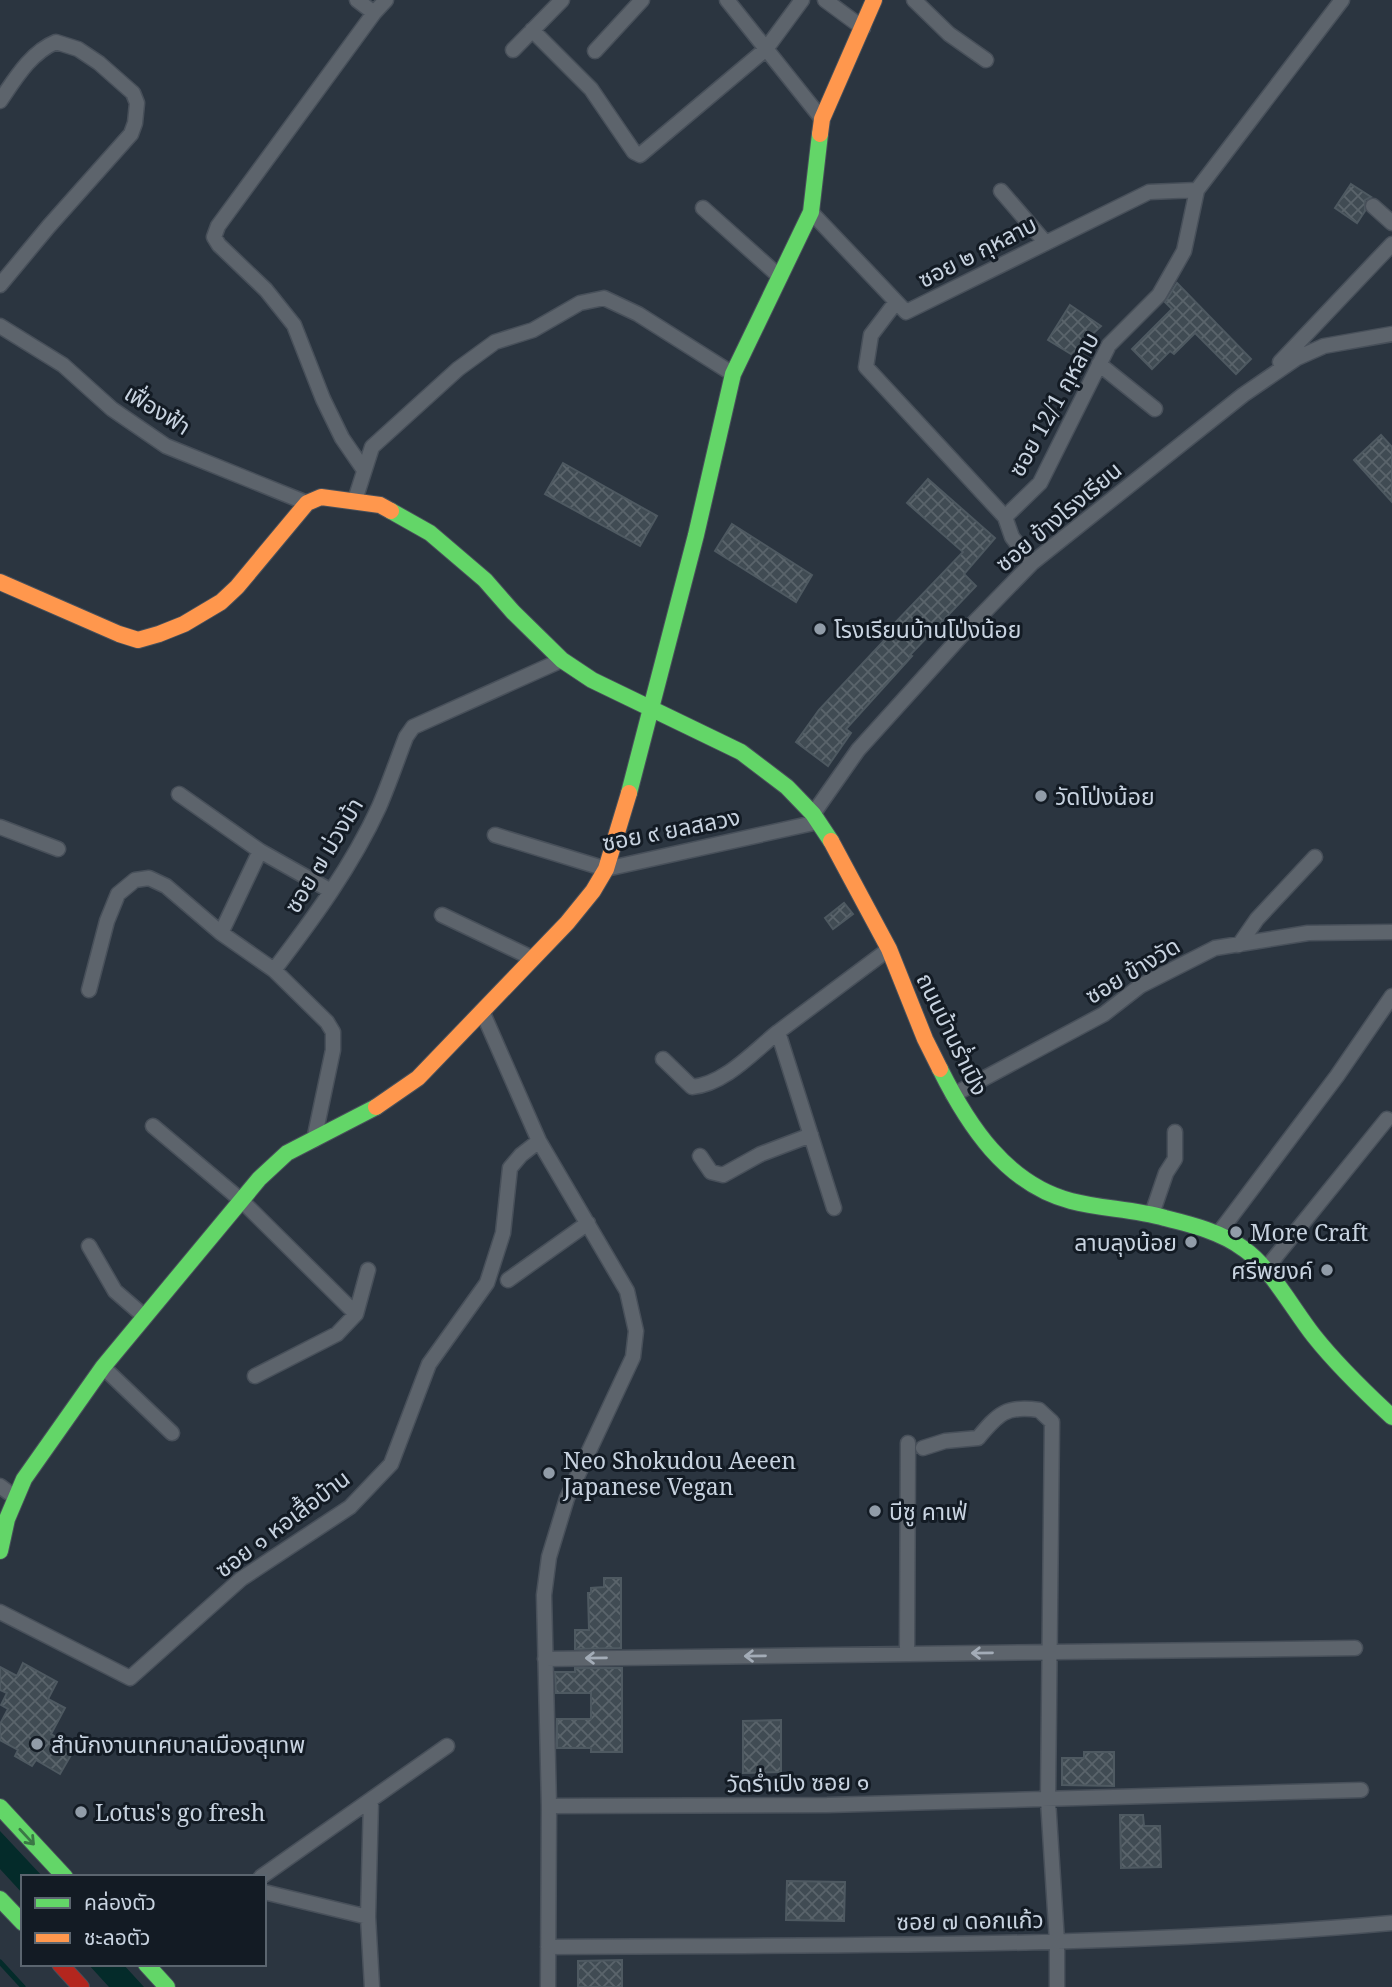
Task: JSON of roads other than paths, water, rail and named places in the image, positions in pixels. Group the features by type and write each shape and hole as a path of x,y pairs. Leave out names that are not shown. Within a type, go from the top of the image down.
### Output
{"street":[{"path":"357,0 374,13"},
{"path":"364,471 342,438 323,399 294,325 266,290 214,237 218,226 386,0"},
{"path":"513,50 562,0"},
{"path":"595,51 642,0"},
{"path":"727,0 822,120"},
{"path":"532,30 584,82 634,152 640,155 766,50 802,0"},
{"path":"825,0 863,28"},
{"path":"0,1551 7,1519 24,1479 103,1367 259,1178 287,1153 383,1104 418,1078 567,923 593,891 606,869 621,826 693,547 733,374 811,212 822,120 874,0"},
{"path":"914,0 949,34 986,60"},
{"path":"1197,190 1342,0"},
{"path":"0,100 35,57 56,42 78,49 99,64 123,82 138,103 131,134 0,285"},
{"name":"ซอย ๒ กุหลาบ","path":"811,212 906,312 1149,192 1197,190"},
{"name":"ซอย 12/1 กุหลาบ","path":"1005,517 1040,483 1110,345 1159,295 1184,251 1197,190"},
{"path":"1001,191 1045,242"},
{"path":"1373,206 1392,223"},
{"path":"704,208 780,277"},
{"path":"1263,382 1392,244"},
{"path":"355,500 372,447 458,369 495,342 533,330 580,303 604,298 638,314 733,374"},
{"path":"896,302 871,335 866,367 1005,517 1012,537 1032,563"},
{"name":"เฟื่องฟ้า","path":"0,326 63,365 112,409 166,446 307,503"},
{"name":"ซอย ข้างโรงเรียน","path":"815,818 858,750 961,635 1032,563 1110,499 1297,358 1324,346 1392,334"},
{"path":"1099,364 1155,409"},
{"name":"ถนนบ้านร่ำเปิง","path":"307,503 321,497 380,505 430,533 485,580 562,660 592,680 741,752 787,787 815,818 836,848 889,949 925,1039 953,1095 1003,1163 1026,1181 1071,1201 1152,1214 1218,1234 1246,1250 1281,1289 1315,1337 1392,1417"},
{"path":"0,582 138,640 184,624 220,602 237,587 307,503"},
{"name":"ซอย ๗ ม่วงม้า","path":"274,970 331,891 379,808 405,737 413,727 562,660"},
{"path":"179,794 260,851 331,891"},
{"name":"ซอย ๙ ยลสลวง","path":"495,835 606,869 815,818"},
{"path":"0,827 58,849"},
{"path":"221,933 260,851"},
{"path":"1239,944 1257,919 1315,857"},
{"path":"89,990 107,921 118,894 135,880 149,878 166,886 221,933 274,970 327,1022 333,1032 333,1050 314,1140"},
{"path":"442,915 533,958"},
{"name":"ซอย ข้างวัด","path":"953,1095 1104,1014 1140,986 1215,948 1308,933 1392,932"},
{"path":"663,1059 692,1087 709,1084 889,949"},
{"path":"1218,1234 1392,996"},
{"path":"482,1011 539,1141 627,1290 636,1331 633,1357 568,1498 549,1557 544,1595 549,1806 548,1987"},
{"path":"778,1032 834,1208"},
{"path":"1264,1271 1387,1119"},
{"path":"153,1126 242,1201 356,1314"},
{"path":"1152,1214 1166,1172 1175,1159 1174,1132"},
{"path":"700,1156 711,1172 723,1175 761,1154 811,1135"},
{"name":"ซอย ๑ หอเสื้อบ้าน","path":"0,1612 130,1678 241,1580 350,1507 391,1464 429,1364 487,1283 503,1233 510,1168 539,1141"},
{"path":"509,1280 588,1223"},
{"path":"89,1246 115,1291 145,1317"},
{"path":"255,1377 337,1334 356,1314 368,1270"},
{"path":"103,1367 172,1433"},
{"path":"923,1448 945,1441 978,1438 992,1420 1006,1410 1039,1410 1052,1422 1048,1800 1057,1942 1057,1987"},
{"path":"907,1654 908,1443"},
{"path":"0,1486 16,1498"},
{"path":"545,1659 1355,1648"},
{"path":"264,1875 447,1746"},
{"name":"วัดร่ำเปิง ซอย ๑","path":"549,1806 827,1805 1361,1790"},
{"path":"371,1800 368,1917 372,1987"},
{"path":"0,1807 63,1875"},
{"path":"266,1892 368,1917"},
{"path":"0,1899 21,1921"},
{"name":"ซอย ๗ ดอกแก้ว","path":"548,1947 1057,1942 1274,1934 1392,1923"},
{"path":"62,1966 81,1987"},
{"path":"148,1966 167,1987"}],"waterway":[{"path":"0,1962 23,1987"}],"place":[{"name":"โรงเรียนบ้านโป่งน้อย","path":"820,629"},
{"name":"วัดโป่งน้อย","path":"1041,796"},
{"name":"More Craft","path":"1236,1232"},
{"name":"ลาบลุงน้อย","path":"1191,1242"},
{"name":"ศรีพยงค์","path":"1327,1270"},
{"name":"Neo Shokudou Aeeen Japanese Vegan","path":"549,1473"},
{"name":"บีซู คาเฟ่","path":"875,1511"},
{"name":"สำนักงานเทศบาลเมืองสุเทพ","path":"37,1744"},
{"name":"Lotus's go fresh","path":"81,1812"}]}
